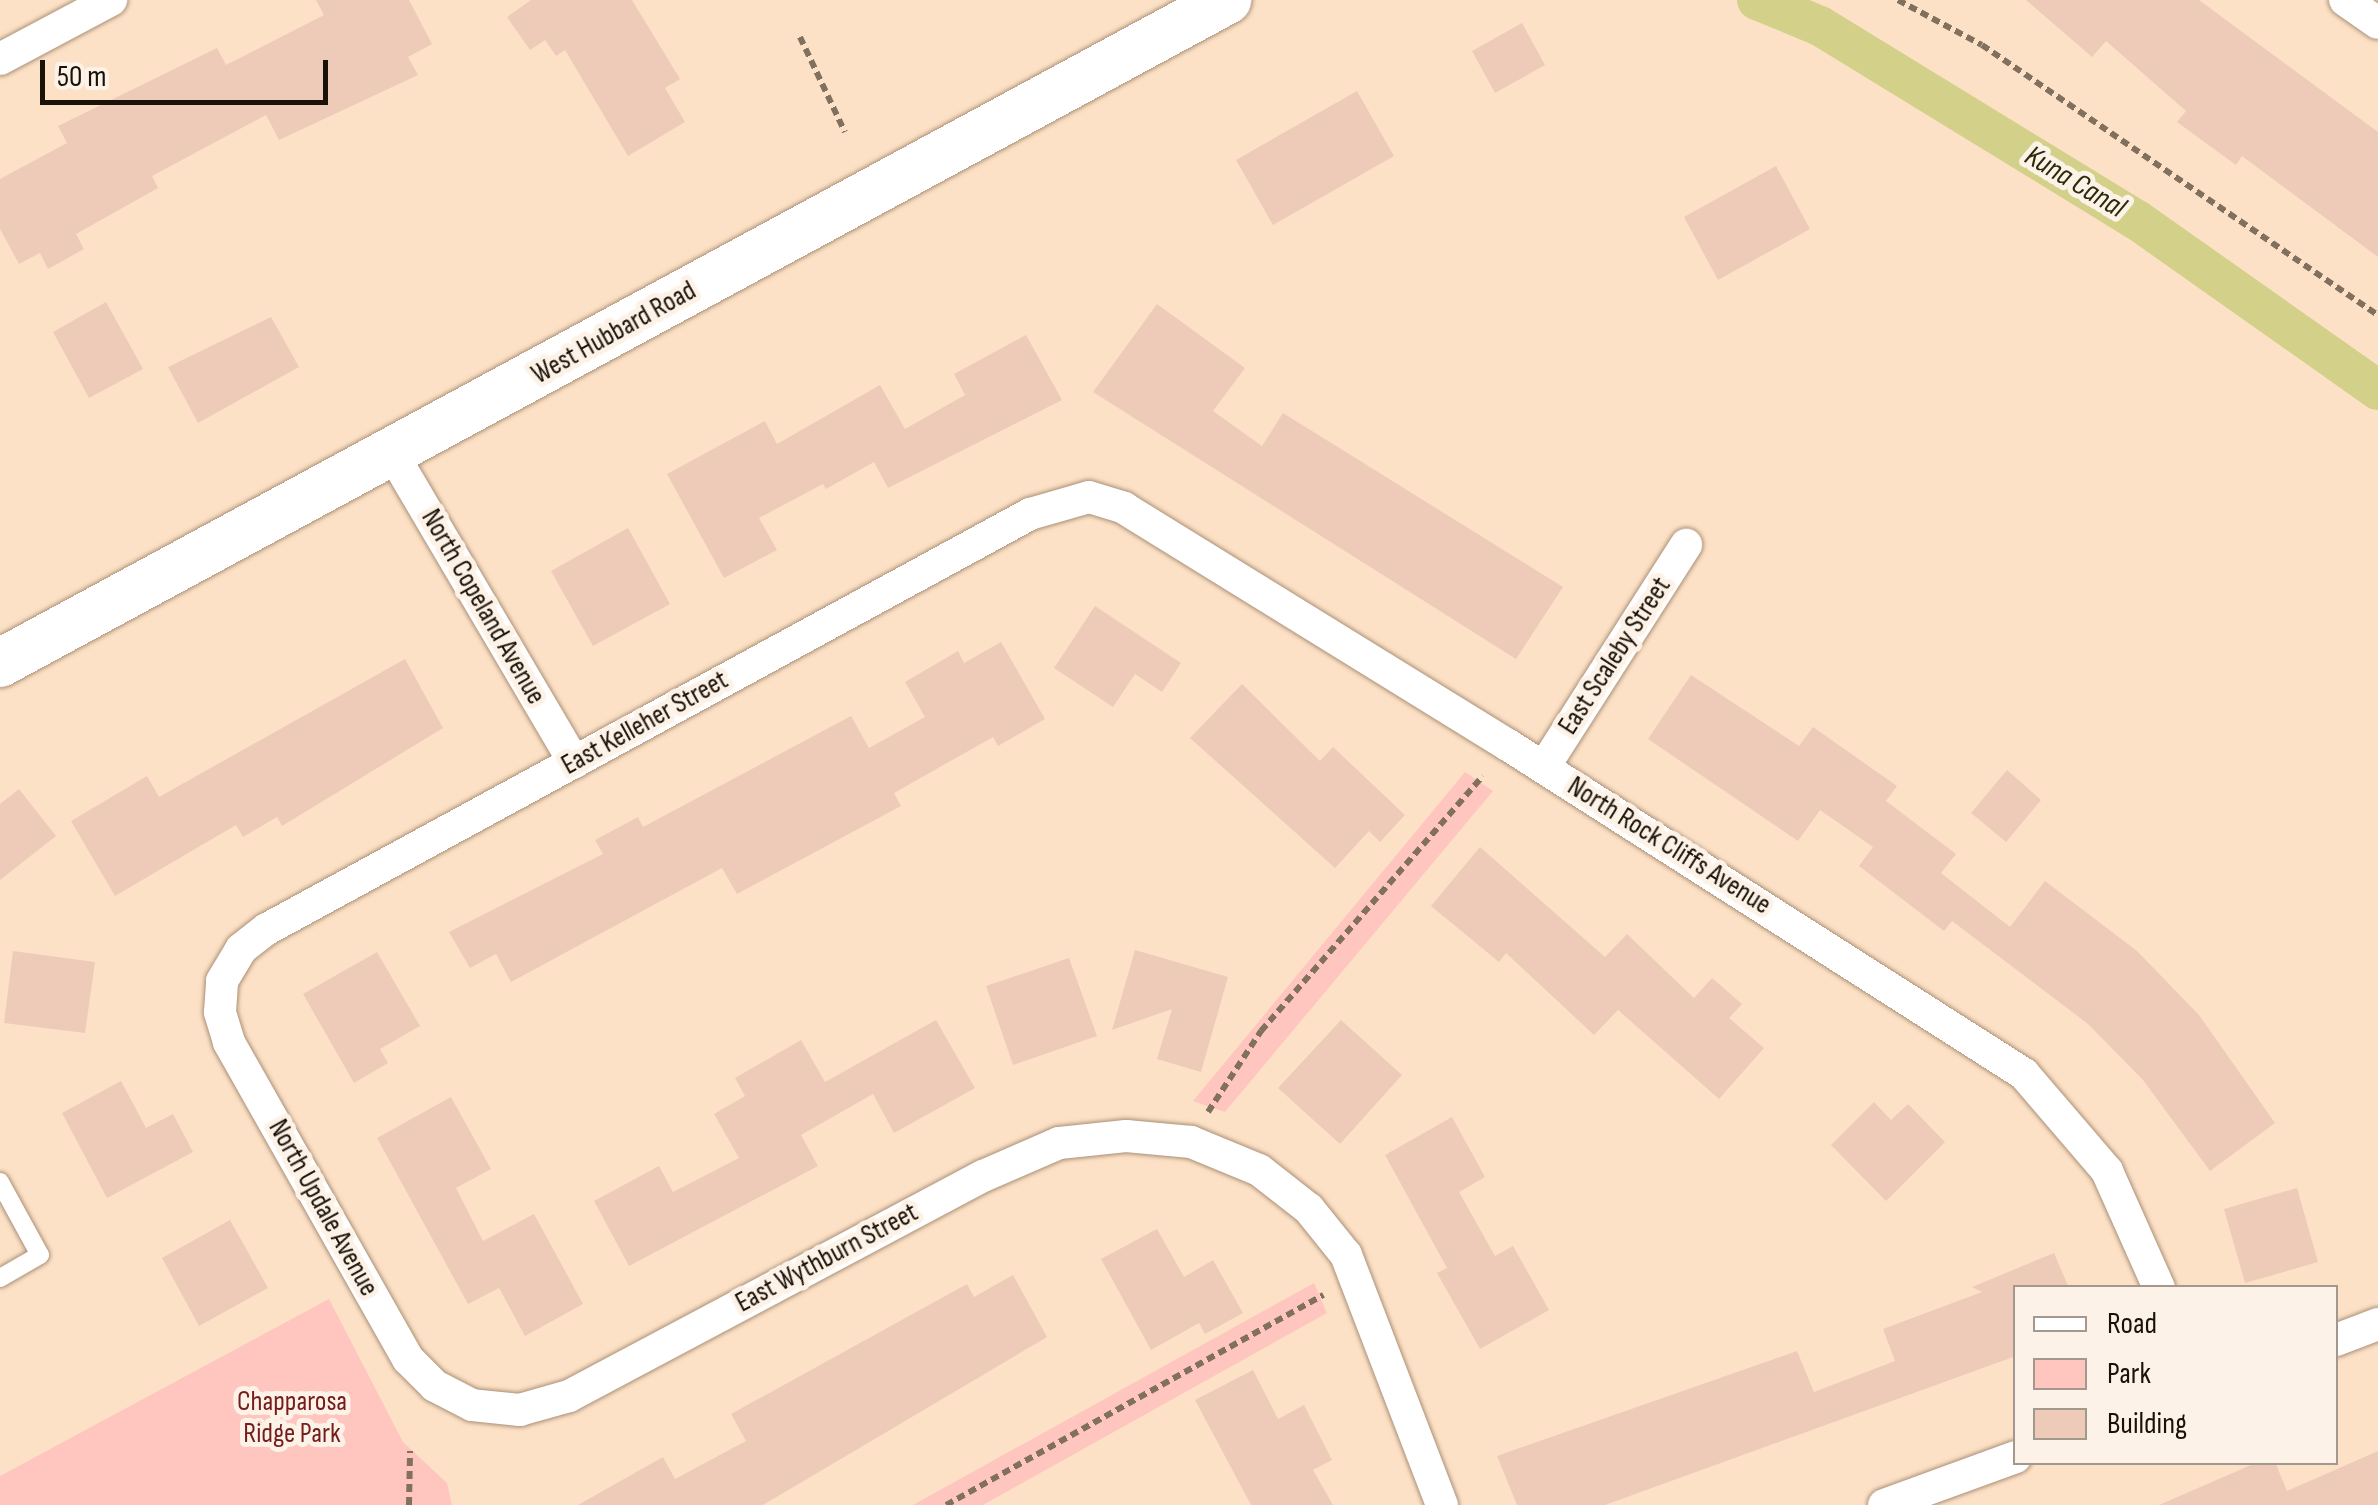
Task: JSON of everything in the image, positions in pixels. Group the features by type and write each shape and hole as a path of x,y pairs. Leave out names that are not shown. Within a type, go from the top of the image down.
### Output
{"street":[{"path":"0,59 111,0"},
{"name":"West Hubbard Road","path":"0,662 1226,0"},
{"path":"2345,0 2378,24"},
{"name":"North Copeland Avenue","path":"392,453 574,762"},
{"name":"East Kelleher Street","path":"222,981 241,949 267,929 1030,514 1089,497"},
{"name":"North Rock Cliffs Avenue","path":"1089,497 1124,508 1544,767 2024,1074 2107,1171 2158,1285"},
{"name":"East Scaleby Street","path":"1544,767 1686,545"},
{"name":"North Updale Avenue","path":"222,981 220,1012 229,1042 408,1358 435,1386 472,1405"},
{"name":"East Wythburn Street","path":"472,1405 520,1410 569,1396 983,1176 1059,1143 1126,1136 1192,1142 1259,1170 1309,1209 1346,1254 1442,1505"},
{"path":"2338,1339 2378,1324"},
{"path":"1884,1505 2013,1458"}],"lane":[{"path":"0,1182 40,1255 0,1278"}],"path":[{"path":"1898,0 1982,45 2378,315"},
{"path":"800,37 845,132"},
{"path":"1208,1112 1261,1032 1483,776"},
{"path":"946,1505 1323,1296"},
{"path":"409,1505 410,1451"}],"green space":[{"path":"1465,772 1493,791 1225,1112 1193,1101"},
{"path":"1314,1283 1327,1313 983,1505 913,1505"},
{"name":"Chapparosa Ridge Park","path":"329,1299 403,1442 447,1483 452,1505 0,1505 0,1476"}],"building":[{"path":"316,0 409,0 432,44 408,57 418,75 279,140 266,115 152,176 158,188 76,234 84,249 48,269 40,253 19,264 0,229 0,179 67,143 58,126 217,48 226,65 324,15"},
{"path":"531,0 632,0 680,79 665,88 685,122 628,156 565,50 556,56 545,40 530,50 507,17"},
{"path":"2026,0 2199,0 2378,132 2378,257 2242,156 2236,165 2177,122 2186,111 2106,41 2092,57"},
{"path":"1522,23 1545,65 1495,93 1472,51"},
{"path":"1357,91 1394,156 1273,225 1236,160"},
{"path":"1776,166 1810,229 1718,280 1684,217"},
{"path":"106,302 143,369 89,398 53,332"},
{"path":"1157,304 1245,368 1213,411 1262,446 1283,413 1563,587 1516,659 1093,392"},
{"path":"271,317 299,367 198,423 168,367"},
{"path":"1026,335 1062,400 888,488 874,462 826,489 823,484 759,518 777,550 724,578 667,474 765,421 777,444 880,385 905,429 965,395 954,374"},
{"path":"628,528 670,604 593,646 551,571"},
{"path":"1095,606 1181,663 1162,692 1135,674 1113,707 1054,668"},
{"path":"1001,642 1045,719 998,746 993,737 894,793 901,806 737,894 722,868 511,982 496,954 470,968 449,932 603,854 595,840 638,817 643,827 851,716 869,748 925,717 905,682 958,651 964,663"},
{"path":"405,659 443,728 282,826 277,817 243,837 236,825 115,896 71,821 147,776 159,797"},
{"path":"1691,675 1799,746 1813,727 1897,786 1886,801 1956,854 1941,873 2010,927 2045,881 2137,951 2199,1015 2275,1123 2210,1171 2143,1080 2088,1024 1952,921 1944,931 1859,866 1873,847 1820,810 1798,841 1648,739"},
{"path":"1242,684 1320,761 1333,747 1405,815 1380,842 1369,831 1335,868 1190,738"},
{"path":"2007,770 2041,800 2006,842 1971,813"},
{"path":"19,789 56,836 0,880 0,804"},
{"path":"1480,847 1605,957 1627,934 1694,998 1712,978 1742,1004 1729,1018 1764,1048 1719,1099 1618,1010 1594,1035 1506,953 1499,962 1431,906"},
{"path":"1135,950 1228,977 1201,1072 1157,1059 1172,1009 1112,1030"},
{"path":"13,951 95,962 85,1033 4,1023"},
{"path":"377,952 420,1026 380,1049 388,1063 354,1083 303,994"},
{"path":"1069,958 1097,1036 1013,1065 986,986"},
{"path":"936,1020 975,1088 894,1133 873,1094 801,1135 818,1166 629,1266 594,1201 659,1166 673,1192 739,1158 714,1114 745,1096 735,1078 801,1040 825,1082"},
{"path":"1341,1020 1402,1075 1340,1144 1278,1088"},
{"path":"121,1081 146,1128 173,1114 193,1152 107,1198 62,1113"},
{"path":"451,1097 491,1169 456,1188 483,1241 534,1214 583,1304 525,1336 499,1288 468,1304 377,1138"},
{"path":"1874,1102 1891,1120 1908,1104 1945,1142 1886,1201 1831,1145"},
{"path":"1452,1117 1485,1177 1459,1192 1495,1256 1513,1246 1549,1310 1480,1349 1437,1273 1447,1268 1385,1155"},
{"path":"2297,1188 2318,1262 2245,1283 2224,1209"},
{"path":"230,1220 268,1288 199,1326 162,1258"},
{"path":"1157,1229 1184,1277 1213,1260 1243,1313 1205,1334 1199,1323 1151,1350 1101,1259"},
{"path":"2054,1253 2068,1285 2013,1285 2013,1357 1605,1505 1517,1505 1497,1456 1797,1351 1814,1392 1895,1361 1883,1329 1982,1292 1972,1287"},
{"path":"1013,1275 1047,1337 763,1505 578,1505 663,1457 675,1479 746,1441 731,1414 967,1284 974,1297"},
{"path":"1253,1370 1278,1419 1304,1405 1332,1460 1313,1470 1333,1505 1251,1505 1195,1400"},
{"path":"2378,1451 2378,1505 2159,1505 2251,1465 2276,1465 2287,1491"}],"waterway":[{"name":"Kuna Canal","path":"1757,0 1820,26 2137,220 2378,390"}]}
